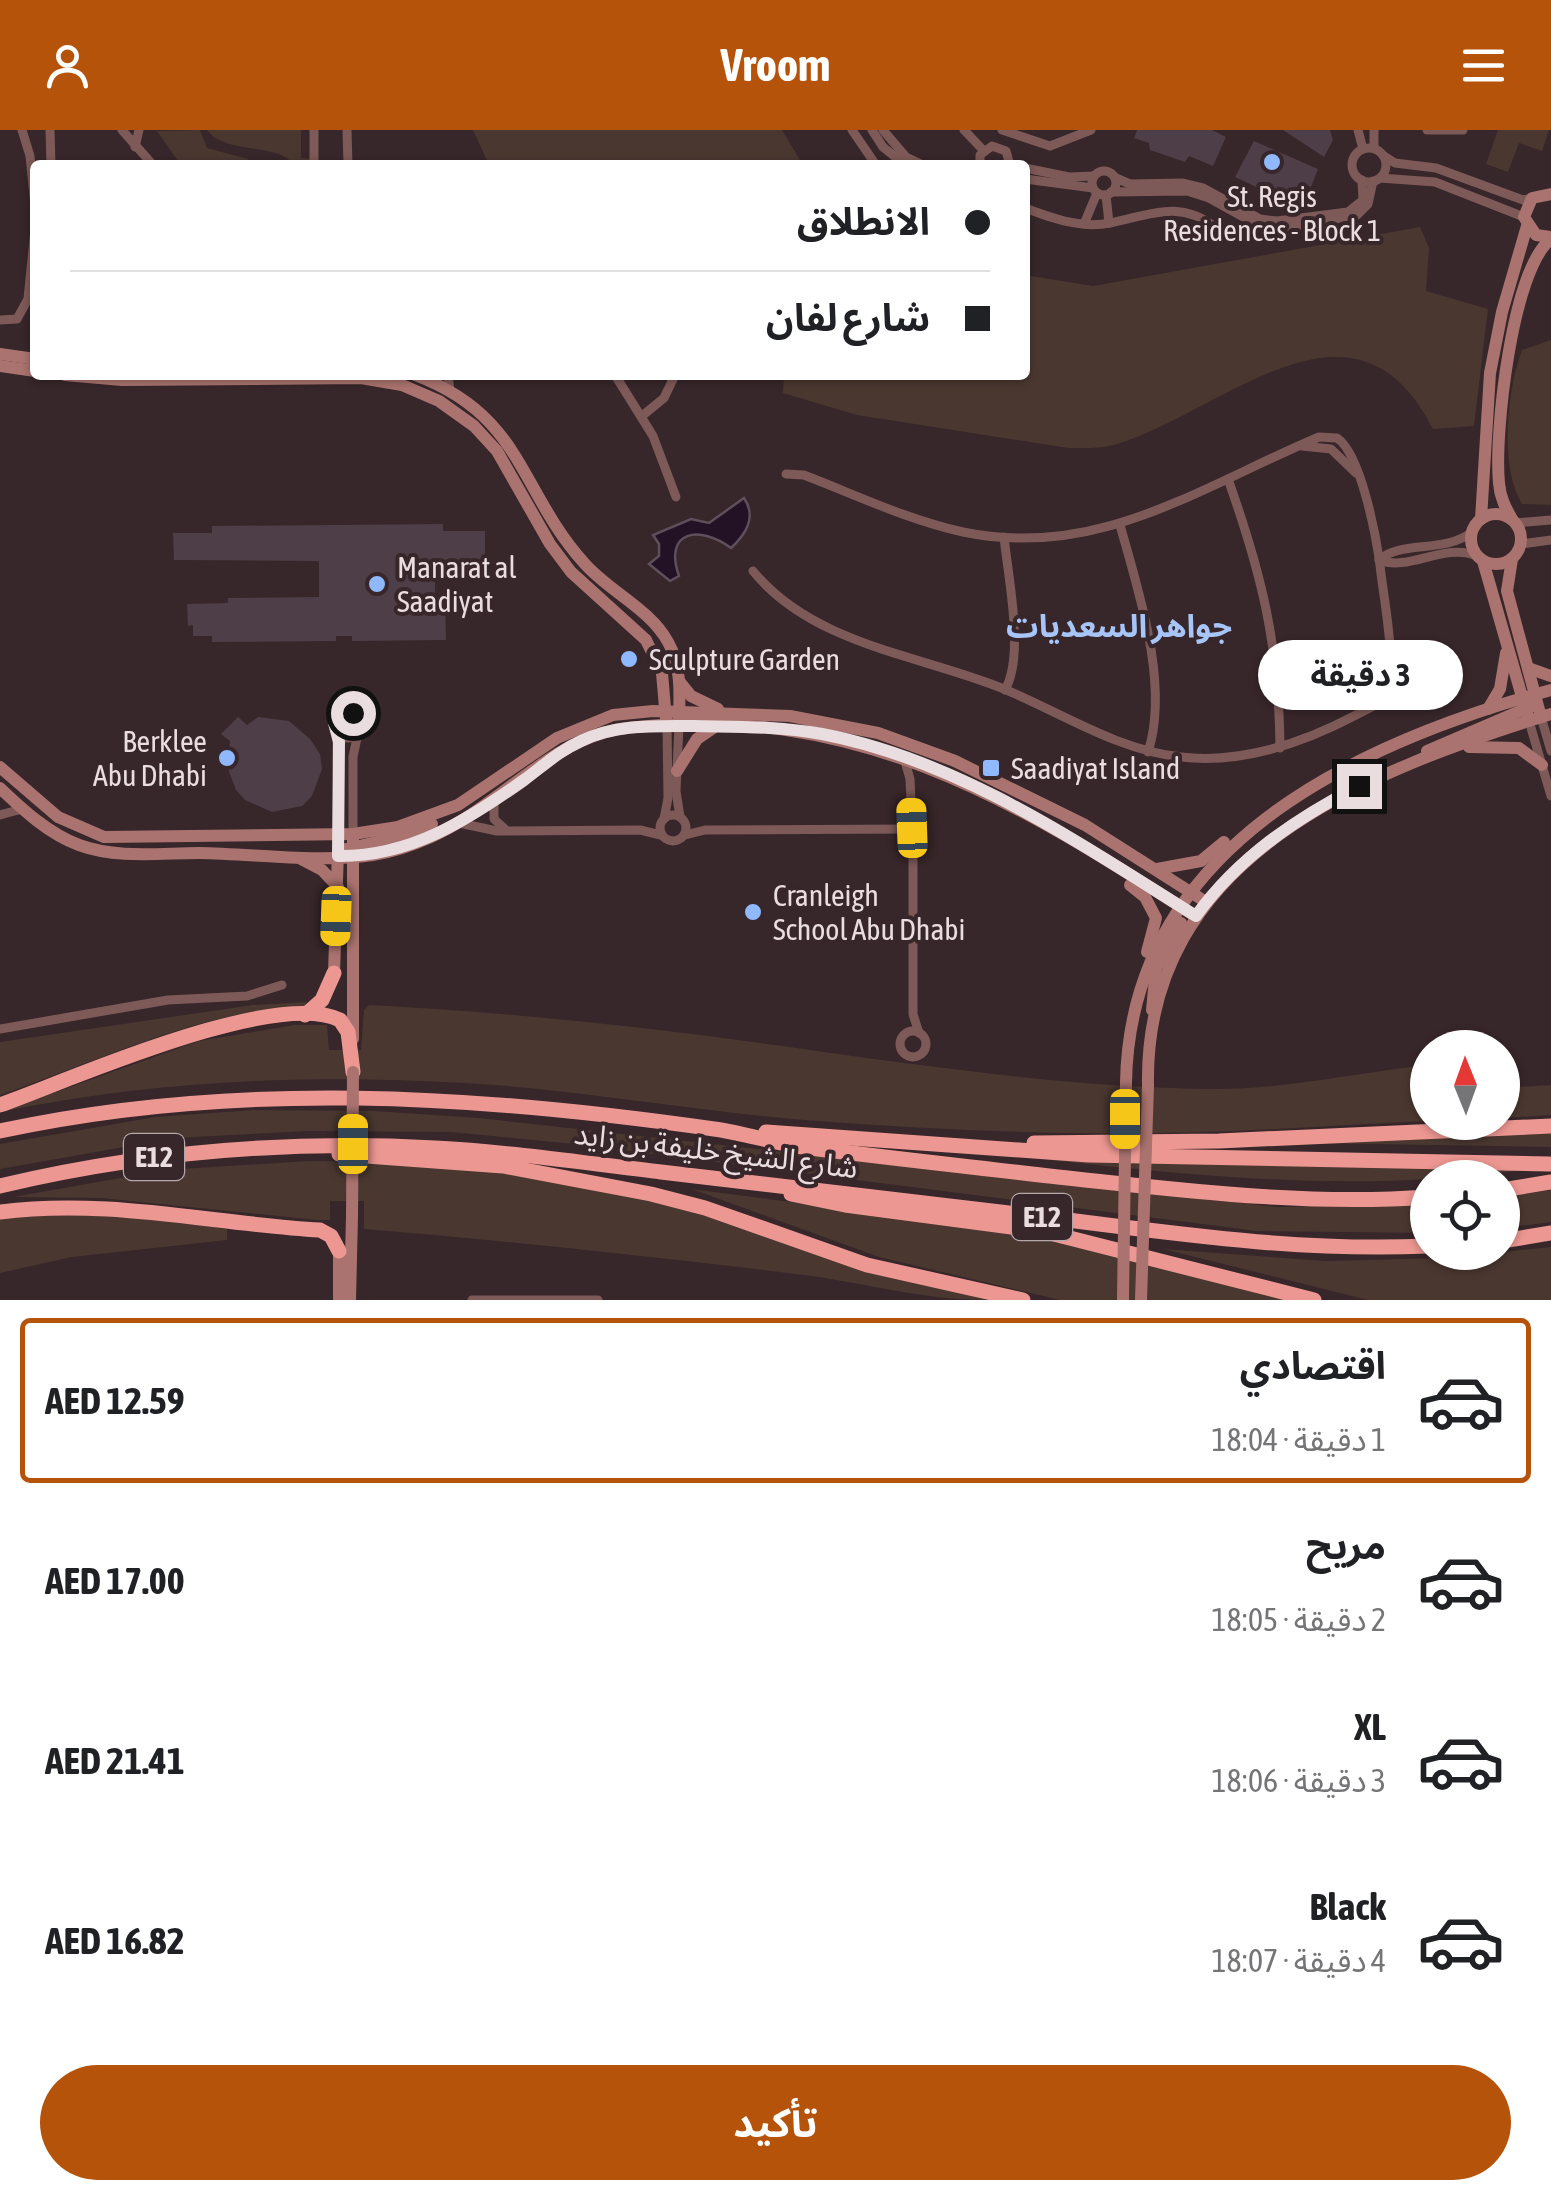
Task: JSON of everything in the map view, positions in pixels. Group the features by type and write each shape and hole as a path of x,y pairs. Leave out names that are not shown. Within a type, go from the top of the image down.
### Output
{"highway":[{"path":"305,1015 322,1000 334,973"},
{"path":"0,1104 208,1029 305,1015 340,1020 349,1040 353,1072"},
{"name":"شارع الشيخ خليفة بن زايد","path":"0,1131 154,1105 288,1096 423,1100 718,1129 800,1146 1210,1193 1331,1200 1410,1198"},
{"path":"926,1144 1219,1141 1551,1126"},
{"path":"718,1129 1089,1155 1549,1164"},
{"path":"311,1146 362,1157 525,1169 652,1194 705,1208 858,1262 1023,1300"},
{"name":"شارع الشيخ خليفة بن زايد","path":"0,1186 157,1156 311,1146 474,1150 1244,1242 1316,1247 1410,1246"},
{"path":"759,1182 827,1203 1064,1235 1314,1300"},
{"path":"1520,1187 1551,1182"},
{"path":"0,1212 61,1206 118,1208 320,1230 342,1224 352,1216"},
{"path":"320,1230 330,1236 339,1251"},
{"path":"1520,1239 1551,1236"}],"street":[{"path":"22,130 30,160"},
{"path":"50,130 51,160"},
{"path":"122,130 148,160"},
{"path":"135,146 139,130"},
{"path":"314,130 314,160"},
{"path":"347,130 348,160"},
{"path":"852,130 873,160"},
{"path":"872,130 883,147 899,160"},
{"path":"883,130 911,160"},
{"path":"1002,130 1050,146 1091,130"},
{"path":"1358,130 1368,149 1394,163 1436,168 1523,200 1545,193"},
{"path":"1374,130 1368,149 1354,156 1352,167 1372,180 1435,182 1525,222 1536,235 1551,238 1533,269 1497,375"},
{"path":"1427,130 1463,130"},
{"path":"970,132 981,158 992,146 1002,148 1011,160"},
{"path":"1030,169 1070,177 1094,176 1103,170 1130,184 1202,188 1260,218 1277,221 1348,212 1363,200 1372,180 1386,165 1384,156"},
{"path":"1094,176 1109,224"},
{"path":"1084,224 1102,192 1116,178"},
{"path":"1030,180 1102,192 1187,191 1209,198 1256,224 1286,228 1357,215 1368,204 1372,180"},
{"path":"1379,560 1388,551 1449,544 1472,532 1481,519 1502,312 1525,222 1545,193"},
{"path":"1030,210 1056,220 1109,224 1167,209 1200,216 1215,228"},
{"path":"0,317 22,314 30,282"},
{"path":"2,355 30,358"},
{"path":"2,355 30,368"},
{"path":"371,380 414,389 452,408 484,436 511,472 560,558 646,640 657,659 672,718 684,835"},
{"path":"431,380 484,415 510,444 577,555 608,587 658,627 672,648 680,681 672,718 668,804 661,835"},
{"path":"449,380 450,391"},
{"path":"617,380 642,416 676,497"},
{"path":"642,416 664,398 673,380"},
{"path":"1493,413 1499,484 1521,544"},
{"path":"753,571 767,588 828,628 1005,690 1148,752 1184,758 1226,757 1280,748 1377,704 1387,691 1390,667 1379,560 1358,475 1331,449 1296,446 1120,525 1058,538 964,532 920,520 804,475 786,474"},
{"path":"1228,479 1260,571 1275,643 1280,748"},
{"path":"1481,519 1496,514 1513,521 1551,520"},
{"path":"1120,525 1149,638 1154,721 1148,752"},
{"path":"1472,532 1507,646 1537,708 1542,765 1551,796"},
{"path":"1004,536 1014,643 1011,679 1005,690"},
{"path":"1521,544 1551,540"},
{"path":"1521,544 1512,559 1507,590 1551,751"},
{"path":"1379,560 1392,564 1464,550 1498,564 1512,559"},
{"path":"1486,710 1500,689 1507,646"},
{"path":"1528,668 1551,676"},
{"path":"680,681 694,698 723,719 818,734 929,766 1016,807 1188,912"},
{"path":"1197,897 1296,821 1359,786 1537,708 1551,690"},
{"path":"1148,966 1244,833 1264,816 1341,770 1486,710 1537,708"},
{"path":"1413,763 1450,738 1537,708"},
{"path":"350,1300 353,890 349,848 353,756 360,720 349,712 336,719 338,835 349,848 375,854 416,843 456,824 561,751 590,736 672,718 790,716 878,732 955,761 1066,814 1197,897"},
{"path":"1,789 62,838 96,850 292,856 349,848 414,831 444,817 557,738 625,713 767,720 790,716"},
{"path":"676,771 697,739 723,719"},
{"path":"337,733 346,738 358,733"},
{"path":"1456,746 1519,748 1542,765"},
{"path":"903,756 910,784 912,828 913,1014 926,1049 915,1057 902,1052 913,1014"},
{"path":"910,784 929,766"},
{"path":"0,767 58,817 94,835 160,839 338,835"},
{"path":"1,789 0,814 22,809"},
{"path":"494,800 494,819 508,830"},
{"path":"1197,897 1264,816"},
{"path":"640,830 663,820 681,818 705,830"},
{"path":"456,824 508,830 640,830 671,842 705,830 912,828"},
{"path":"1156,869 1175,869 1202,861 1224,842 1244,833"},
{"path":"338,835 349,848"},
{"path":"334,973 338,887 349,848"},
{"path":"353,890 375,854"},
{"path":"292,856 315,866 338,887"},
{"path":"1111,865 1120,878 1145,897 1156,918 1148,966 1134,1013 1126,1083 1123,1300"},
{"path":"1141,1300 1148,1084 1154,1020 1188,912"},
{"path":"0,1029 168,1000 247,996 282,985"},
{"path":"904,1036 919,1033"},
{"path":"339,1251 340,1300"},
{"path":"472,1300 598,1300"}],"shaded area":[{"path":"200,130 207,148 248,160 177,160 157,131"},
{"path":"207,130 301,130 301,158 313,160 289,160 215,138"},
{"path":"473,130 782,130 800,160 487,160"},
{"path":"1498,130 1549,130 1542,151 1519,143 1508,172 1486,164"},
{"path":"1420,227 1429,248 1426,291 1488,309 1474,426 1433,429 1401,384 1365,361 1326,357 1284,367 1155,429 1097,448 1068,448 857,415 783,393 784,380 1030,380 1030,276 1093,286"},
{"path":"1551,340 1551,505 1522,504 1510,470 1508,450 1512,386 1522,350"},
{"path":"744,498 750,518 731,548 708,536 687,536 676,549 679,576 670,581 649,564 659,556 659,544 653,535 691,519 709,523"},
{"path":"306,1002 305,1006 188,1027 0,1095 0,1042 253,1005"},
{"path":"369,1005 604,1024 977,1072 1115,1085 1236,1089 1410,1067 1410,1122 1190,1132 986,1131 773,1117 509,1086 348,1079 173,1086 0,1112 199,1041 295,1025 327,1025 329,1050 361,1050 364,1010"},
{"path":"1551,1085 1551,1115 1520,1117 1520,1087"},
{"path":"254,1110 374,1111 479,1118 1276,1207 1410,1205 1410,1233 1257,1231 574,1144 451,1132 309,1131 175,1138 0,1169 0,1144 155,1117"},
{"path":"1551,1133 1551,1147 1307,1143 1520,1140 1520,1134"},
{"path":"1032,1158 1410,1165 1410,1180 1290,1180"},
{"path":"309,1161 443,1163 667,1202 985,1300 694,1262 364,1229 364,1201 330,1201 330,1220 317,1220 101,1198 13,1197 165,1170"},
{"path":"692,1189 1028,1233 1296,1300 1060,1300 879,1257"},
{"path":"1551,1190 1551,1222 1520,1226 1520,1194"},
{"path":"26,1214 114,1214 227,1229 227,1240 72,1257 0,1273 0,1218"},
{"path":"1551,1247 1551,1300 1368,1300 1163,1249 1325,1261 1410,1259 1410,1270 1520,1270 1520,1250"}],"building":[{"path":"1137,130 1212,130 1226,137 1213,166 1189,156 1185,162 1150,150 1149,143 1134,138"},
{"path":"1283,130 1330,130 1333,140 1324,157"},
{"name":"St. Regis Residences - Block 1","path":"1254,141 1318,169 1311,187 1303,183 1297,196 1280,189 1275,196 1235,177"},
{"name":"Manarat al Saadiyat","path":"443,524 443,531 485,531 485,561 443,561 443,568 435,568 435,595 445,595 446,640 352,641 352,636 336,636 336,641 212,642 212,636 193,636 193,625 188,626 187,604 228,603 228,598 319,597 319,561 174,560 173,533 212,533 212,526"},
{"path":"238,717 247,725 258,717 289,721 310,739 320,754 322,769 312,796 302,806 272,812 245,800 236,790 227,766 230,741 221,734"}],"place":[{"name":"St. Regis Residences - Block 1","path":"1272,162"},
{"name":"Manarat al Saadiyat","path":"377,584"},
{"name":"Sculpture Garden","path":"629,659"},
{"name":"Berklee Abu Dhabi","path":"227,758"},
{"name":"Saadiyat Island","path":"991,768"},
{"name":"Cranleigh School Abu Dhabi","path":"753,912"}],"district":[{"name":"جواهر السعديات","path":"1119,625"}],"route":[{"path":"353,713 340,714 334,723 339,742 338,856 386,852 432,837 590,736 647,726 768,727 862,744 958,779 1034,816 1196,916 1218,888 1273,838 1359,786"}]}
